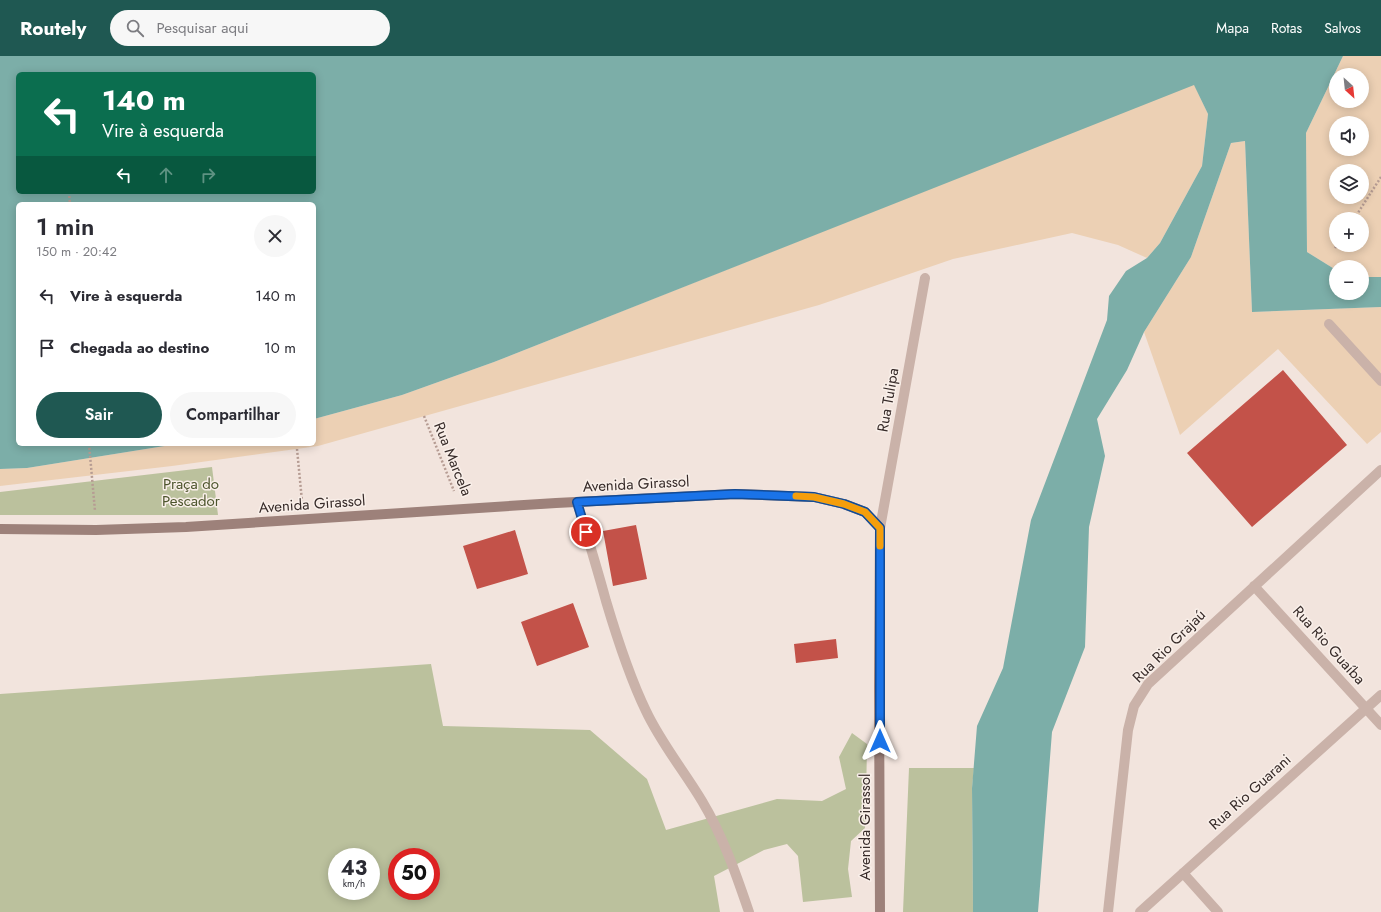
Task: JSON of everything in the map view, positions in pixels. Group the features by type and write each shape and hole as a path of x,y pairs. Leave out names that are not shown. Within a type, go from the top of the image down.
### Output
{"main road":[{"name":"Avenida Girassol","path":"0,528 96,530 186,527 577,502 735,494 814,497 844,504 865,512 880,528 880,912"}],"street":[{"name":"Rua Tulipa","path":"880,528 925,278"},
{"path":"1329,324 1381,381"},
{"name":"Rua Rio Grajaú","path":"1108,912 1128,730 1134,706 1148,684 1381,470"},
{"path":"577,502 618,639 643,705 668,750 687,776 703,803 722,840 734,868 749,912"},
{"name":"Rua Rio Guaíba","path":"1254,586 1381,725"},
{"name":"Rua Rio Guarani","path":"1140,912 1381,695"},
{"path":"1183,873 1218,912"}],"path":[{"path":"1358,212 1381,177"},
{"name":"Rua Marcela","path":"424,416 462,510"},
{"path":"89,446 96,530"},
{"path":"297,449 303,520"}],"green space":[{"name":"Praça do Pescador","path":"212,467 218,515 0,515 0,492"},
{"path":"431,664 443,726 590,730 647,779 666,830 777,799 822,801 846,789 839,757 852,733 867,744 865,828 851,841 848,869 852,897 803,902 798,856 787,844 764,850 714,876 720,912 0,912 0,694"},
{"path":"909,768 974,768 972,788 973,912 903,912"}],"sand":[{"path":"1343,56 1381,56 1381,277 1369,277 1369,260 1329,260 1329,266 1307,252 1306,133 1329,85 1329,108 1369,108 1369,68 1337,68"},
{"path":"1194,84 1208,114 1202,166 1160,243 1147,258 1118,245 1072,233 953,259 819,305 318,446 172,466 0,486 0,469 27,468 164,446 316,446 316,418 402,395 494,362"},
{"path":"1245,141 1252,312 1381,307 1381,432 1367,444 1278,349 1180,435 1144,332 1191,257 1231,143"}],"water":[{"path":"0,56 1343,56 1337,68 1329,68 1329,85 1306,133 1307,252 1329,266 1329,300 1369,300 1369,277 1381,277 1381,307 1252,312 1245,141 1231,143 1191,257 1144,332 1127,370 1097,419 1105,456 1089,527 1085,647 1052,732 1038,912 973,912 972,788 977,726 1003,668 1031,520 1107,320 1109,296 1126,271 1147,258 1160,243 1202,166 1208,114 1194,85 494,362 402,395 316,418 316,202 16,202 16,446 164,446 27,468 0,469"}],"building":[{"path":"1283,370 1347,445 1252,527 1187,453"},
{"path":"636,525 647,579 613,586 603,531"},
{"path":"515,530 528,574 477,589 463,546"},
{"path":"573,603 589,647 537,666 521,622"},
{"path":"836,639 838,658 796,663 794,644"}],"slow traffic":[{"path":"796,496 814,497 844,504 865,512 880,528 880,546"}],"route":[{"path":"586,532 577,502 735,494 773,495 814,497 844,504 865,512 880,528 880,741"}]}
